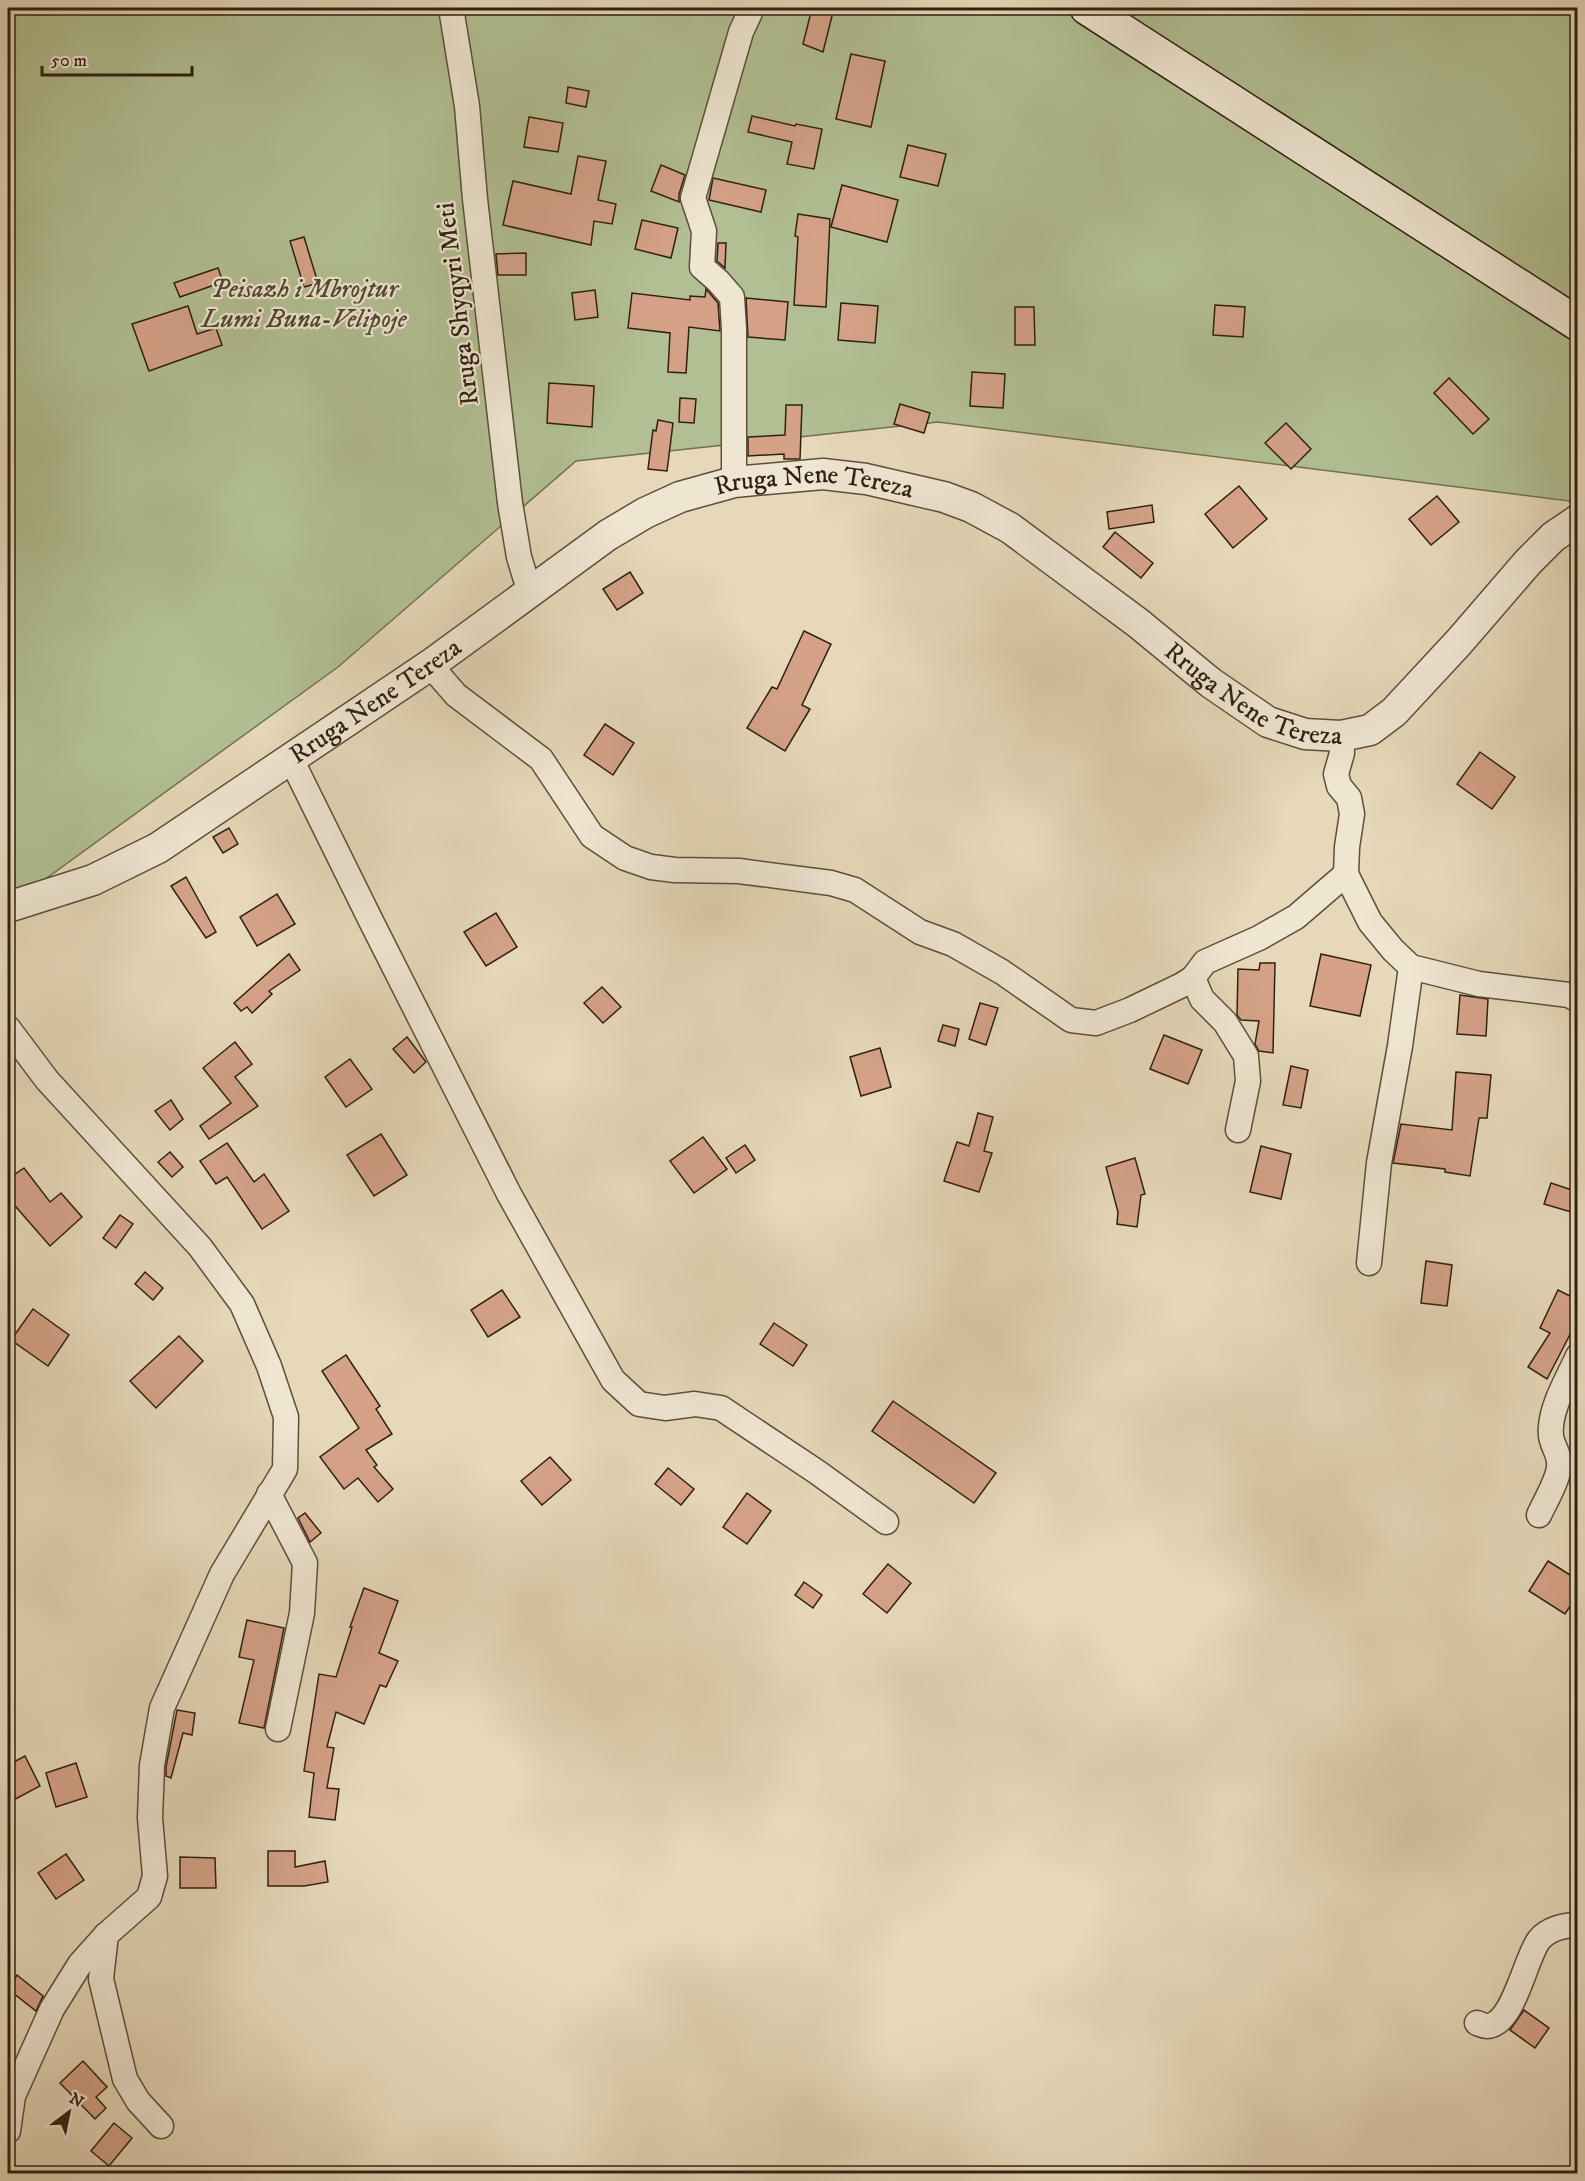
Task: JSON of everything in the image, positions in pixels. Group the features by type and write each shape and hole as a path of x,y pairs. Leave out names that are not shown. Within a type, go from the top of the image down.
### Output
{"main road":[{"path":"1087,8 1578,324"}],"street":[{"name":"Rruga Shyqyri Meti","path":"451,8 467,106 475,199 510,503 519,557 530,593"},
{"path":"734,482 732,297 702,267 704,231 693,198 741,32 752,8"},
{"name":"Rruga Nene Tereza","path":"8,907 93,879 158,848 430,665 608,535 645,513 680,497 734,482 823,474 866,479 944,497 971,507 1010,528 1138,623 1210,683 1268,722 1305,734 1341,736 1370,730 1394,712 1459,642 1528,562 1553,537 1578,520"},
{"path":"430,665 456,695 541,759 592,836 625,858 651,867 675,870 739,871 831,883 855,891 921,932 953,944 1002,972 1071,1020 1096,1023 1182,986 1193,978 1205,962 1259,938 1296,916 1346,874"},
{"path":"1341,736 1342,753 1336,774 1339,786 1349,798 1352,814 1346,874 1370,922 1411,967 1479,984 1569,995 1578,1000"},
{"path":"291,759 509,1194 613,1380 639,1404 665,1408 695,1404 721,1408 817,1472 886,1522"},
{"path":"1369,1263 1379,1163 1400,1046 1411,967"},
{"path":"1193,978 1202,999 1225,1022 1246,1056 1248,1081 1238,1130"},
{"path":"8,1028 46,1080 200,1246 242,1304 269,1366 286,1416 285,1469 222,1574 162,1708 152,1765 150,1818 154,1876 149,1898 106,1935 80,1964 52,2009 13,2096 8,2131"},
{"path":"1539,1515 1556,1479 1560,1463 1551,1444 1551,1426 1578,1356"},
{"path":"269,1494 305,1563 302,1613 278,1730"},
{"path":"1478,2023 1487,2026 1499,2021 1507,2010 1539,1940 1562,1926 1578,1925"},
{"path":"106,1935 101,1980 125,2079 138,2101 161,2127"}],"green space":[{"name":"Peisazh i Mbrojtur Lumi Buna-Velipoje","path":"8,8 1577,8 1577,502 938,422 576,461 338,667 8,906"}],"building":[{"path":"812,8 834,8 823,52 803,44"},
{"path":"851,54 885,61 871,127 836,119"},
{"path":"568,87 589,91 586,107 566,103"},
{"path":"752,116 795,126 796,124 822,129 814,169 787,164 792,142 748,132"},
{"path":"529,117 563,123 558,152 524,147"},
{"path":"908,145 946,154 938,186 900,177"},
{"path":"578,156 606,161 598,200 616,204 612,224 594,221 591,245 503,225 513,181 571,194"},
{"path":"661,165 685,175 679,202 651,191"},
{"path":"713,178 766,190 761,212 709,200"},
{"path":"842,185 898,200 887,242 831,227"},
{"path":"798,214 830,219 826,307 794,305 798,237 795,236"},
{"path":"642,220 678,228 671,258 635,249"},
{"path":"304,237 318,283 304,287 290,241"},
{"path":"718,243 726,243 725,268 717,261"},
{"path":"526,253 526,275 498,275 496,254"},
{"path":"218,268 223,282 180,297 174,283"},
{"path":"706,289 718,303 720,331 689,327 686,373 668,372 670,333 628,328 632,293 690,300 690,296 705,297"},
{"path":"595,290 598,317 575,320 572,293"},
{"path":"746,298 788,302 785,340 748,337"},
{"path":"841,303 878,306 875,343 838,340"},
{"path":"1215,305 1245,307 1243,337 1213,335"},
{"path":"188,306 197,334 216,328 222,345 149,371 132,324"},
{"path":"1015,307 1034,307 1035,345 1015,345"},
{"path":"972,372 1005,374 1003,408 970,406"},
{"path":"1449,378 1489,419 1473,434 1434,393"},
{"path":"549,383 594,386 592,427 547,423"},
{"path":"680,398 696,399 694,423 679,422"},
{"path":"900,404 930,413 924,433 894,424"},
{"path":"786,405 802,405 800,459 784,459 784,454 748,456 748,437 785,435"},
{"path":"658,420 673,423 667,471 648,469 653,430 656,431"},
{"path":"1286,423 1311,449 1291,469 1265,443"},
{"path":"1239,486 1267,519 1233,548 1205,514"},
{"path":"1437,496 1459,522 1431,545 1409,519"},
{"path":"1152,505 1154,522 1109,529 1107,512"},
{"path":"1115,532 1153,563 1141,578 1103,547"},
{"path":"630,572 643,593 617,610 603,589"},
{"path":"804,631 831,644 802,705 810,709 785,751 747,728 772,687 777,689"},
{"path":"605,724 634,743 613,775 584,755"},
{"path":"1480,752 1515,777 1492,809 1457,784"},
{"path":"229,828 238,844 223,853 213,837"},
{"path":"186,877 216,932 206,938 171,886"},
{"path":"277,894 295,924 257,946 240,917"},
{"path":"496,913 517,947 486,966 464,932"},
{"path":"289,954 300,970 269,991 272,994 252,1013 247,1007 241,1011 234,1003"},
{"path":"1321,954 1371,965 1360,1016 1310,1006"},
{"path":"1260,963 1275,963 1273,1053 1259,1051 1255,1044 1259,1021 1241,1020 1237,1015 1238,969 1259,970"},
{"path":"602,987 621,1007 603,1023 584,1003"},
{"path":"1460,995 1488,999 1486,1036 1457,1034"},
{"path":"980,1003 998,1008 986,1045 969,1039"},
{"path":"943,1025 959,1029 955,1046 938,1041"},
{"path":"1164,1035 1202,1050 1188,1084 1150,1069"},
{"path":"407,1037 426,1062 414,1073 393,1049"},
{"path":"235,1042 252,1064 235,1077 258,1106 209,1139 200,1126 231,1103 203,1068"},
{"path":"880,1048 891,1087 861,1096 850,1057"},
{"path":"350,1059 372,1089 346,1107 325,1077"},
{"path":"1291,1066 1308,1070 1301,1108 1283,1105"},
{"path":"1456,1072 1491,1075 1487,1118 1479,1118 1470,1176 1445,1172 1445,1169 1393,1163 1401,1124 1452,1130"},
{"path":"171,1100 183,1119 170,1130 155,1111"},
{"path":"978,1113 993,1117 984,1151 992,1153 979,1192 944,1181 957,1142 969,1146"},
{"path":"381,1134 407,1175 374,1196 347,1155"},
{"path":"703,1137 727,1169 694,1193 670,1161"},
{"path":"227,1143 254,1182 264,1174 289,1211 262,1229 227,1177 216,1184 200,1161"},
{"path":"745,1145 755,1160 736,1173 726,1158"},
{"path":"1261,1146 1291,1154 1281,1199 1250,1192"},
{"path":"170,1152 183,1167 172,1177 158,1162"},
{"path":"1135,1158 1145,1194 1141,1195 1137,1227 1117,1224 1118,1212 1106,1167"},
{"path":"24,1168 50,1202 61,1193 82,1217 50,1246 8,1200 8,1179"},
{"path":"1551,1183 1578,1192 1578,1214 1544,1204"},
{"path":"120,1215 133,1224 116,1248 103,1238"},
{"path":"1426,1261 1452,1265 1447,1306 1421,1303"},
{"path":"145,1272 163,1288 153,1300 135,1284"},
{"path":"502,1290 520,1317 488,1337 471,1310"},
{"path":"1558,1290 1578,1300 1578,1319 1547,1379 1528,1367 1550,1333 1540,1328"},
{"path":"33,1309 69,1335 48,1366 11,1340"},
{"path":"774,1323 807,1345 793,1366 760,1344"},
{"path":"179,1336 203,1361 156,1408 130,1381"},
{"path":"346,1355 380,1406 376,1409 392,1434 366,1450 377,1465 374,1467 393,1489 378,1502 358,1478 344,1489 320,1457 359,1428 322,1371"},
{"path":"893,1401 996,1473 974,1503 872,1431"},
{"path":"550,1457 571,1480 542,1505 521,1481"},
{"path":"668,1468 694,1489 681,1505 655,1484"},
{"path":"747,1493 771,1511 747,1544 723,1527"},
{"path":"305,1513 321,1533 310,1542 298,1518"},
{"path":"1548,1561 1578,1580 1578,1594 1565,1614 1529,1591"},
{"path":"888,1564 911,1583 887,1613 863,1594"},
{"path":"804,1582 822,1595 813,1608 795,1595"},
{"path":"364,1588 398,1601 379,1653 398,1661 386,1687 380,1685 364,1724 336,1712 327,1747 334,1748 327,1788 339,1789 335,1820 309,1817 314,1773 304,1771 319,1674 336,1677"},
{"path":"247,1620 284,1628 264,1728 239,1723 254,1660 239,1657"},
{"path":"177,1710 195,1713 192,1735 183,1733 171,1778 166,1776 166,1767"},
{"path":"25,1756 40,1786 8,1803 8,1765"},
{"path":"76,1763 87,1797 56,1807 46,1773"},
{"path":"268,1851 295,1851 295,1867 325,1861 328,1882 304,1886 268,1886"},
{"path":"66,1854 84,1880 56,1899 38,1873"},
{"path":"180,1857 215,1858 216,1888 180,1888"},
{"path":"17,1975 43,1996 36,2011 8,1989"},
{"path":"1524,2010 1549,2028 1535,2048 1510,2030"},
{"path":"83,2061 107,2087 96,2097 106,2108 95,2119 60,2083"},
{"path":"114,2123 132,2138 109,2166 91,2151"}]}
